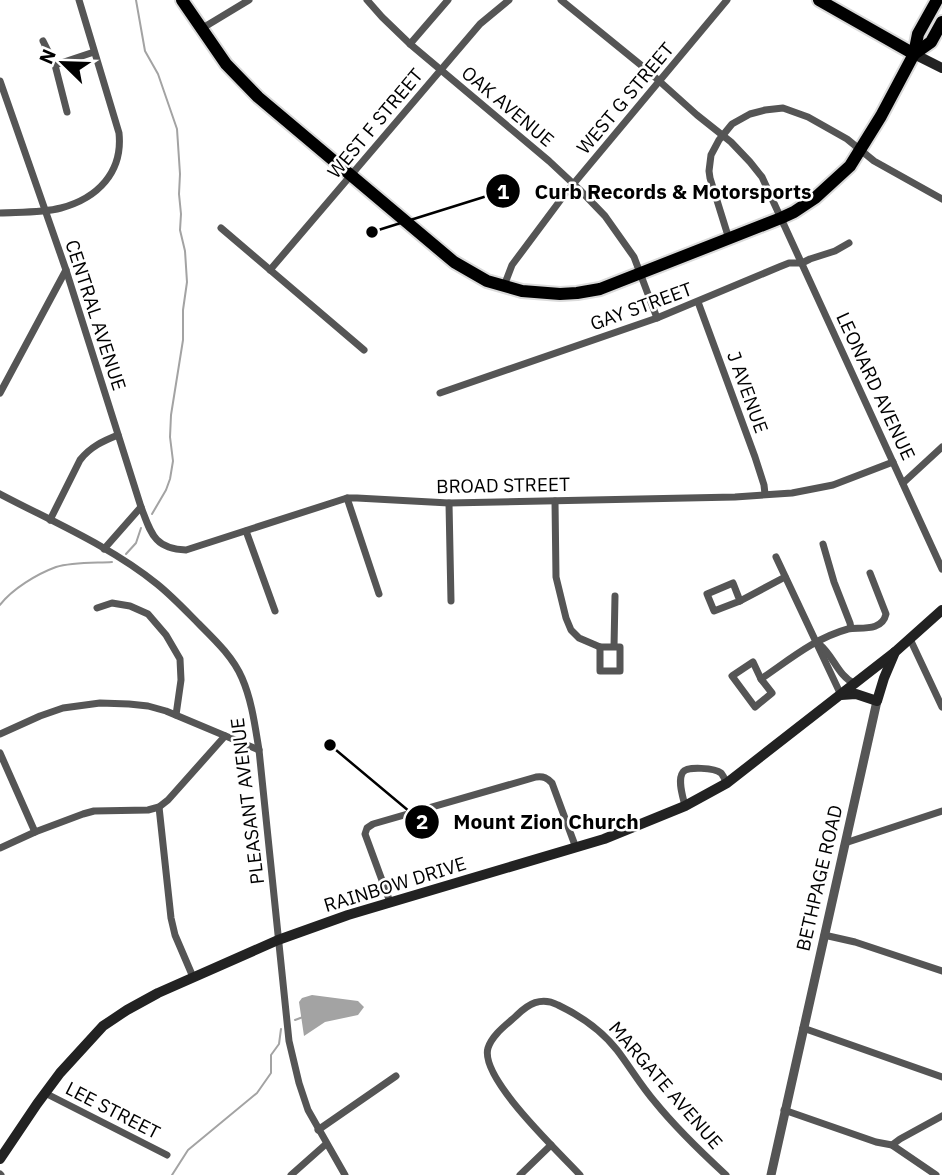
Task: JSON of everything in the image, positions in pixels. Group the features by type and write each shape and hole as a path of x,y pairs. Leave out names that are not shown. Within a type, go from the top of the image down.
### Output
{"main road":[{"path":"182,0 226,64 258,97 454,262 470,273 504,286 540,293 577,293 600,289 781,218 816,198 850,166 861,151 914,54 918,34 936,0"},
{"path":"819,0 942,68"},
{"path":"914,54 930,42 942,22"},
{"name":"BETHPAGE ROAD","path":"878,698 895,652 942,610"},
{"name":"RAINBOW DRIVE","path":"0,1159 60,1073 103,1026 127,1010 158,993 278,940 390,902 576,848 650,822 685,806 727,783 895,652"},
{"path":"855,684 878,698"},
{"path":"841,695 856,694 878,698"}],"street":[{"path":"0,213 60,208 82,200 96,191 111,174 117,162 119,132 79,0"},
{"path":"201,29 249,0"},
{"name":"OAK AVENUE","path":"367,0 410,44 574,184 605,216 634,257 657,317"},
{"path":"410,44 448,0"},
{"name":"LEONARD AVENUE","path":"561,0 723,135 762,177 942,569"},
{"name":"WEST G STREET","path":"504,286 512,265 574,184 727,0"},
{"name":"WEST F STREET","path":"270,270 480,24 506,1"},
{"path":"43,41 55,65 67,113"},
{"path":"55,65 94,52"},
{"name":"CENTRAL AVENUE","path":"0,81 66,270 141,507"},
{"path":"729,239 709,171 711,155 732,124 750,114 765,110 783,108 808,117 847,139 874,161 942,199"},
{"path":"221,228 364,350"},
{"name":"GAY STREET","path":"440,393 698,302 789,263 802,263 849,243"},
{"path":"0,393 66,270"},
{"name":"J AVENUE","path":"698,302 755,457 765,494"},
{"path":"50,520 86,452 118,435"},
{"path":"903,483 942,447"},
{"name":"BROAD STREET","path":"141,507 157,541 177,550 192,549 348,498 449,503 735,497 792,493 833,485 893,462"},
{"name":"PLEASANT AVENUE","path":"0,494 104,549 159,585 212,637 243,679 253,709 259,750 289,1041 308,1110 345,1175"},
{"path":"348,498 379,594"},
{"path":"555,501 556,577 566,618 571,630 579,638 600,647 620,647 620,671 600,671 600,647"},
{"path":"449,503 451,601"},
{"path":"104,549 141,507"},
{"path":"246,531 275,611"},
{"path":"823,544 851,628"},
{"path":"776,557 841,695"},
{"path":"761,680 816,641 851,628 866,629 886,619 870,573"},
{"path":"740,601 733,583 707,594 714,611 740,601 785,577"},
{"path":"614,647 615,596"},
{"path":"97,608 112,603 130,606 148,614 166,635 180,659 181,680 176,715"},
{"path":"910,639 942,707"},
{"path":"816,641 826,649 842,676 855,684"},
{"path":"753,662 761,680 772,693 755,707 732,676 753,662"},
{"name":"BETHPAGE ROAD","path":"771,1175 878,698"},
{"path":"0,734 63,708 129,704 148,706 176,715 259,750"},
{"path":"0,848 94,811 148,810 159,807 225,736"},
{"path":"0,753 35,832"},
{"path":"685,806 680,779 683,772 689,768 715,769 723,775 727,783"},
{"path":"390,902 365,834 367,828 537,776 543,776 552,783 576,848"},
{"path":"159,807 171,918 182,955 193,977"},
{"path":"845,843 942,811 942,817"},
{"path":"824,935 855,942 942,971"},
{"name":"MARGATE AVENUE","path":"551,1145 503,1090 491,1070 487,1054 491,1042 519,1012 532,1003 544,1000 578,1016 607,1038 660,1108 726,1175"},
{"path":"803,1028 942,1077"},
{"path":"318,1130 396,1076"},
{"name":"LEE STREET","path":"45,1093 167,1155"},
{"path":"784,1110 876,1142 892,1144 936,1175"},
{"path":"892,1144 942,1116"},
{"path":"291,1175 326,1144"},
{"path":"520,1175 551,1145 580,1175"}],"shaded area":[{"path":"312,995 358,1001 364,1007 358,1015 325,1022 304,1036 299,1002"}],"waterway":[{"path":"136,0 145,51 158,74 177,129 180,230 185,251 187,282 183,340 171,415 173,461 166,490 152,514"},
{"path":"126,554 136,543 141,528"},
{"path":"0,605 25,583 56,567 76,563 112,562"},
{"path":"295,1020 303,1017"},
{"path":"172,1175 188,1150 257,1093 271,1073 271,1055 279,1044 281,1029"}],"place":[{"name":"Curb Records & Motorsports","path":"372,232"},
{"name":"Mount Zion Church","path":"330,745"}]}
